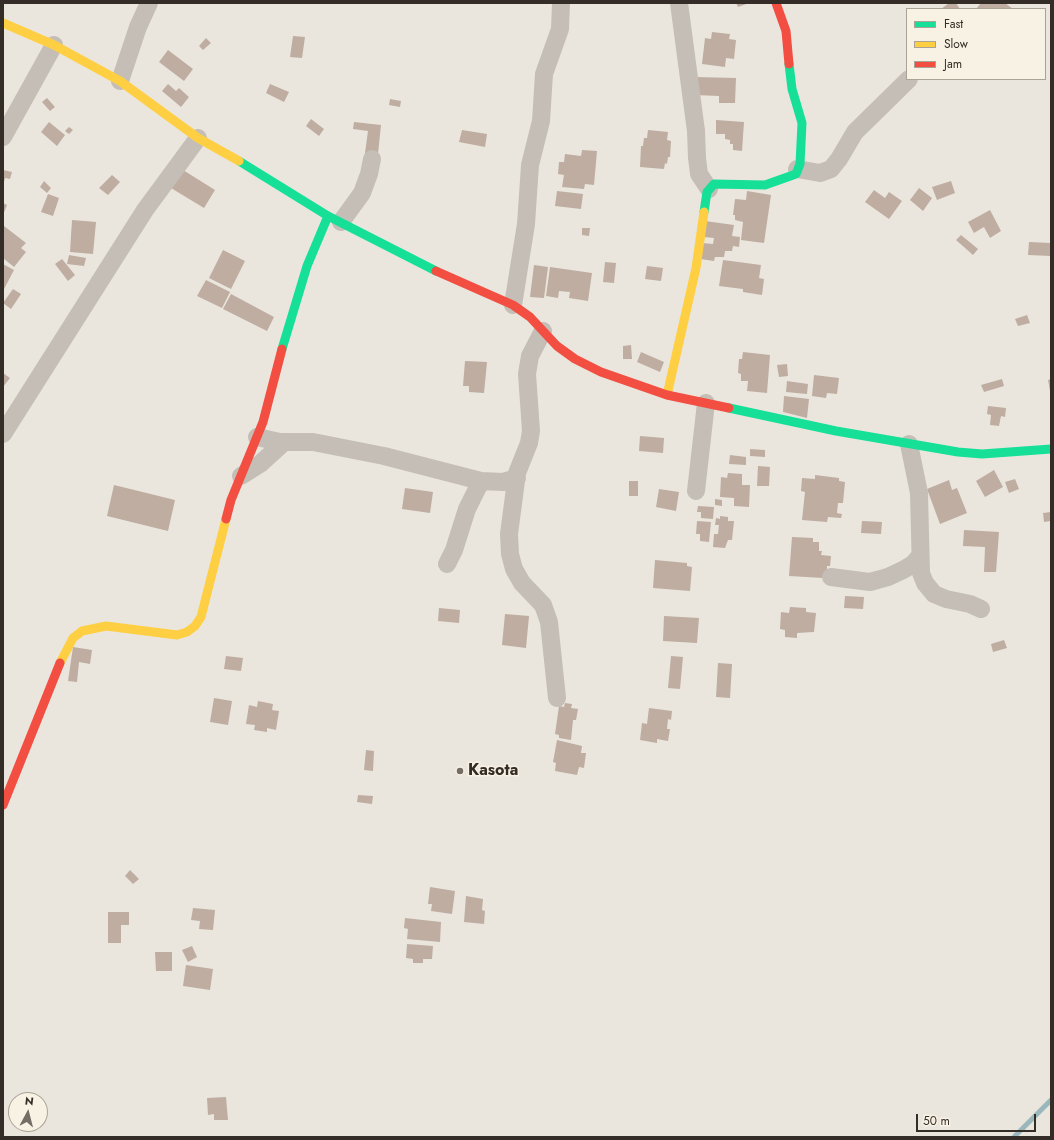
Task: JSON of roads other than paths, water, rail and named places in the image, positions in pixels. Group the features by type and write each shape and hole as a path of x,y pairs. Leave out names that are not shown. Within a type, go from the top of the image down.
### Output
{"street":[{"path":"120,81 138,27 149,3"},
{"path":"513,305 526,224 530,165 541,121 544,74 560,29 561,3"},
{"path":"679,3 696,131 698,168 703,182 709,189"},
{"path":"667,395 696,268 707,192 714,184 723,182 765,185 791,177 798,169 800,164 802,123 792,89 786,31 776,3"},
{"path":"3,23 54,45 120,81 198,138 230,155 334,219 437,272 513,305 530,317 557,346 575,359 601,372 667,395 836,431 909,444 958,452 982,454 1051,449"},
{"path":"3,137 54,45"},
{"path":"798,169 820,173 831,169 839,159 855,132 909,80"},
{"path":"3,434 146,210 198,138"},
{"path":"3,805 64,652 73,638 82,631 106,626 177,634 188,632 196,626 201,617 231,500 262,422 293,309 307,266 334,219 362,193 372,160"},
{"path":"543,331 530,356 527,374 530,437 524,460 516,478 509,534 510,554 514,569 522,583 543,605 549,622 557,698"},
{"path":"696,491 706,403"},
{"path":"257,437 283,443 313,442 376,454 481,481 503,482 516,478"},
{"path":"241,476 256,467 283,443"},
{"path":"909,444 919,493 921,573 925,583 934,594 946,599 970,604 981,609"},
{"path":"447,564 454,550 468,509 481,481"},
{"path":"831,577 870,582 888,577 903,570 913,564 920,556"}],"waterway":[{"path":"1014,1137 1051,1100"}],"place":[{"name":"Kasota","path":"460,771"}]}
